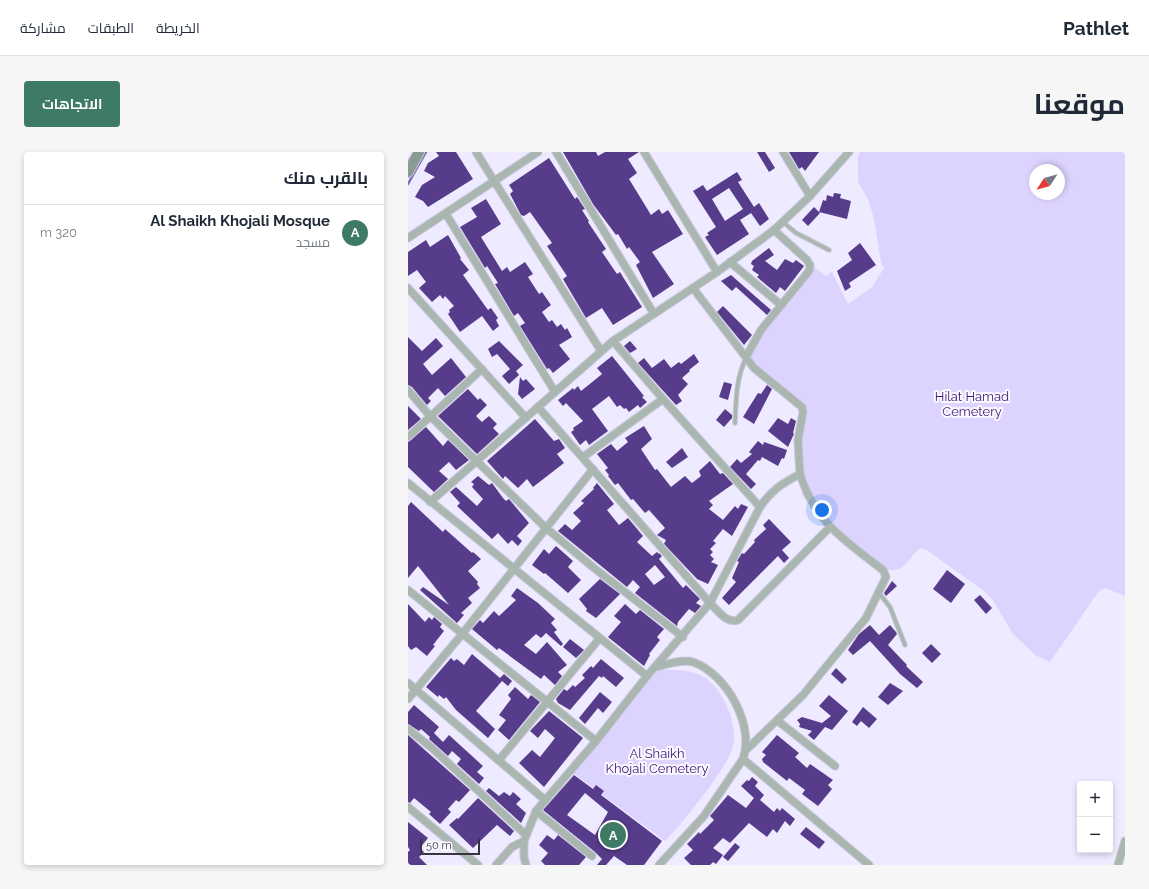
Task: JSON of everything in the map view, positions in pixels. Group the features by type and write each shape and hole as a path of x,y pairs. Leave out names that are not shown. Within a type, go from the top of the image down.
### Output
{"main road":[{"path":"408,172 419,152"}],"street":[{"path":"476,152 600,351"},
{"path":"408,238 538,152"},
{"path":"556,152 654,314"},
{"path":"644,152 716,272"},
{"path":"783,152 810,196"},
{"path":"430,502 478,461 600,351 694,288 774,230 810,196 849,152"},
{"path":"446,214 555,392"},
{"path":"746,357 761,330 809,271 810,265 807,260 774,230"},
{"path":"730,262 781,305"},
{"path":"408,288 526,418"},
{"path":"694,288 754,368 802,407 803,412 798,440 800,474 805,491 812,504 829,528 882,570 886,577 880,593 866,618 803,695 778,722 746,750"},
{"path":"613,341 760,507"},
{"path":"408,437 482,369"},
{"path":"408,390 430,416 546,528 600,573 683,637"},
{"path":"583,457 663,399"},
{"path":"538,407 710,603 728,620 733,622 738,620 829,528"},
{"path":"408,699 463,633 593,469"},
{"path":"526,865 524,857 525,838 536,811 596,741 647,676 683,637 710,603 760,507 778,486 800,474"},
{"path":"408,483 599,639 647,676"},
{"path":"408,590 596,741"},
{"path":"499,760 599,639"},
{"path":"656,667 683,661 692,662 718,678 727,688 742,722 746,750 743,759 704,816 659,865"},
{"path":"408,683 545,800"},
{"path":"778,722 835,766"},
{"path":"408,729 432,748 525,838"},
{"path":"743,759 869,865"},
{"path":"408,807 478,865"},
{"path":"536,811 592,856"},
{"path":"496,865 512,847 525,838"},
{"path":"1118,865 1125,841"}],"lane":[{"path":"783,222 796,233 829,250"},
{"path":"735,423 738,380 746,357"},
{"path":"880,593 892,611 905,645"}],"green space":[{"name":"Hilat Hamad Cemetery","path":"860,152 1125,152 1125,596 1105,588 1099,591 1050,662 1035,655 1013,634 993,600 984,591 928,551 921,548 905,565 896,570 880,569 825,525 802,495 798,438 806,406 750,360 747,352 749,341 771,312 812,265 826,276 832,272 848,304 872,287 884,268 881,262 874,219 868,199 858,182 858,156"},
{"name":"Al Shaikh Khojali Cemetery","path":"660,670 681,670 692,672 709,681 722,697 734,728 733,747 722,768 682,823 665,841 573,773 651,675"}],"building":[{"path":"436,152 456,152 473,179 428,207 423,201 415,197 422,185 435,177 424,171 428,163 439,156"},
{"path":"563,152 596,152 598,156 605,152 639,152 628,159 637,173 629,179 651,215 659,209 662,214 668,210 683,234 652,252 674,284 653,298 636,265 640,262 629,247 627,249 618,234 616,235 593,204"},
{"path":"757,152 765,152 775,168 769,172"},
{"path":"789,152 819,152 805,171 802,167 799,169"},
{"path":"549,158 575,199 577,197 585,209 582,210 589,221 588,222 606,249 602,252 617,274 620,272 642,307 613,325 602,308 586,318 563,279 567,276 547,246 552,243 530,212 524,216 521,215 510,194 513,191 509,185"},
{"path":"737,172 742,180 738,182 754,207 759,203 769,219 760,226 751,213 740,220 749,234 717,255 705,237 709,235 707,233 716,227 693,191 703,185 707,191","holes":["729,188 743,209 725,221 712,199"]},
{"path":"834,193 841,194 840,198 851,201 847,219 819,212 823,200 826,201 827,195 833,197"},
{"path":"486,199 501,224 481,237 502,271 507,267 510,272 525,262 533,274 528,277 539,294 542,292 551,305 542,312 549,322 552,320 557,327 561,324 565,330 567,328 572,337 559,345 570,359 553,373 549,368 547,369 520,326 525,323 518,313 514,316 495,284 498,283 487,266 485,268 460,227 477,217 471,208"},
{"path":"814,207 820,213 808,226 802,220"},
{"path":"448,235 461,258 460,259 469,270 463,275 488,310 491,308 498,318 496,320 499,326 493,331 482,316 460,332 448,314 450,312 449,310 454,306 445,296 443,299 440,295 432,302 419,288 426,282 417,270 408,276 408,252 426,240 430,247"},
{"path":"860,243 876,265 849,283 851,287 845,291 837,271 852,260 848,253"},
{"path":"769,248 774,255 765,261 777,270 785,259 793,263 796,260 804,266 785,291 780,287 776,293 757,277 759,275 752,270 754,266 751,264 752,261"},
{"path":"731,275 771,310 767,315 736,287 732,291 721,281"},
{"path":"723,306 752,335 744,345 717,312"},
{"path":"408,337 422,351 436,338 443,346 423,364 432,375 451,358 466,377 445,396 438,388 428,398 431,401 427,405 412,387 408,385"},
{"path":"499,341 523,365 516,371 519,375 509,384 502,376 510,369 497,354 492,357 488,349"},
{"path":"630,341 637,349 630,353 624,346"},
{"path":"694,354 699,362 682,378 688,384 678,395 682,401 676,405 638,363 644,358 652,368 664,359 671,368 679,362 681,364"},
{"path":"612,356 644,396 642,397 647,402 640,408 638,405 629,412 626,408 624,409 620,405 617,407 609,396 592,409 608,431 589,445 586,440 580,445 571,432 574,430 573,428 583,421 566,403 563,406 558,400 573,388 574,390 578,386 581,391 591,383 602,374 597,368"},
{"path":"520,377 523,381 526,379 535,389 522,399 518,394"},
{"path":"724,382 732,384 728,400 719,397"},
{"path":"767,385 772,389 754,424 743,417 758,393 761,394"},
{"path":"468,389 478,400 480,398 487,405 476,416 482,422 489,416 497,424 493,428 499,434 477,454 438,416"},
{"path":"408,406 421,419 408,430"},
{"path":"725,409 732,415 732,418 724,427 716,420"},
{"path":"778,418 788,424 791,418 796,421 794,434 788,447 768,431"},
{"path":"535,419 554,441 559,439 565,448 557,454 564,463 533,487 527,479 518,488 505,476 503,479 487,461"},
{"path":"644,426 652,439 641,449 655,470 657,469 671,487 685,476 692,483 701,476 699,471 710,461 720,474 723,473 733,484 709,501 713,505 709,509 723,520 735,506 738,509 741,504 748,507 732,536 723,529 713,541 716,543 710,549 713,552 710,555 714,559 711,562 718,565 708,584 697,579 664,544 666,540 657,535 665,528 649,510 645,513 633,499 631,500 618,483 615,485 605,470 608,468 597,454 611,444 617,451 628,442 625,438"},
{"path":"426,427 443,446 448,440 469,460 456,470 449,462 439,471 448,479 434,492 408,467 408,442"},
{"path":"758,441 763,445 764,442 787,450 784,459 782,458 778,466 762,457 760,461 758,460 746,474 756,484 751,489 730,467 737,459 741,463 752,454 749,452"},
{"path":"682,448 688,457 672,468 666,462"},
{"path":"478,476 489,485 492,483 503,498 506,501 509,499 529,523 517,536 522,541 518,546 512,540 508,544 498,533 492,539 457,506 460,503 450,492 456,487 477,506 483,499 472,487 474,484 471,482"},
{"path":"597,483 614,504 607,510 619,525 628,518 643,536 637,542 652,556 657,552 659,553 662,556 659,559 683,588 686,585 700,599 696,603 701,606 695,613 689,609 678,622 677,626 635,593 640,587 633,580 627,587 558,531 565,524 572,530 581,521 573,513 584,503 581,501 594,489 593,488","holes":["655,565 665,577 654,585 645,574"]},
{"path":"411,502 443,532 445,529 481,559 468,571 478,582 477,584 480,588 468,598 472,603 461,613 464,615 457,623 420,590 423,587 449,605 418,566 408,578 408,506"},
{"path":"769,519 791,542 782,550 789,558 784,563 778,556 729,605 722,598 736,582 732,578 739,562 737,561 742,553 744,554 755,542 754,540 766,529 763,525"},
{"path":"556,546 573,561 568,567 581,580 568,593 545,573 544,574 532,565 544,549 549,554"},
{"path":"947,570 965,584 951,603 933,589"},
{"path":"600,579 620,594 596,618 586,611 587,609 579,599"},
{"path":"892,581 897,586 886,596 884,593"},
{"path":"517,588 538,603 555,619 551,623 557,630 554,632 563,644 561,646 546,633 541,638 536,634 524,645 536,654 547,642 567,665 558,672 562,676 555,685 544,675 541,679 499,648 497,650 472,629 480,620 483,623 494,611 499,616 516,600 511,596"},
{"path":"980,595 992,608 986,614 974,600"},
{"path":"408,604 425,622 429,617 432,620 434,617 442,624 440,627 444,631 433,645 435,646 427,656 416,647 411,650 408,646"},
{"path":"625,604 636,614 640,610 664,629 657,637 660,640 649,654 650,655 644,666 608,637 621,622 614,616"},
{"path":"870,625 879,635 890,625 896,632 897,634 888,645 907,665 906,666 923,682 917,688 900,674 870,641 853,655 848,650 859,634"},
{"path":"570,639 584,650 576,658 563,647"},
{"path":"931,644 941,654 932,663 922,653"},
{"path":"472,654 500,678 504,674 512,681 508,686 502,681 476,711 495,729 488,738 456,710 446,697 444,699 439,695 438,697 426,687 451,658 454,661 457,659 464,665"},
{"path":"601,659 624,678 616,687 603,676 602,678 599,676 570,710 558,703 556,699 564,689 567,691 573,685 575,687 585,678 582,675 591,666 593,668"},
{"path":"836,668 847,679 842,684 831,674"},
{"path":"890,683 903,691 888,705 878,697"},
{"path":"515,687 528,699 531,695 540,702 509,740 498,730 506,720 499,715 511,699 508,695"},
{"path":"600,692 612,702 603,713 598,708 585,724 579,718"},
{"path":"829,695 848,711 832,730 825,727 814,740 808,735 812,731 799,727 800,724 797,720 802,717 822,723 831,716 819,706"},
{"path":"414,705 439,727 434,733 443,742 449,735 483,766 477,772 484,778 479,784 457,764 461,759 452,751 448,756 429,739 430,737 421,729 419,731 408,724 408,712"},
{"path":"863,707 877,719 869,728 861,721 857,726 852,722"},
{"path":"549,711 583,738 544,787 519,763 532,750 540,757 555,738 545,729 538,738 530,731"},
{"path":"408,735 470,790 459,802 456,800 448,809 451,812 440,824 429,814 431,812 414,798 410,803 408,802"},
{"path":"777,735 799,753 795,757 807,768 810,764 833,780 828,785 832,789 818,806 802,794 805,790 789,778 787,781 763,762 762,759 766,755 762,752"},
{"path":"574,775 593,789 596,785 604,791 601,795 662,841 644,865 627,865 614,856 606,865 597,865 602,859 543,810","holes":["585,793 608,812 595,835 567,815"]},
{"path":"752,777 758,782 755,786 764,795 760,800 774,812 777,808 780,811 782,808 795,819 790,826 785,821 777,833 773,829 767,837 749,823 730,843 723,838 713,848 723,855 716,864 713,862 710,865 691,865 684,858 693,850 687,844 714,820 710,816 728,795 746,808 754,798 741,786"},
{"path":"489,788 499,796 504,792 510,796 513,792 521,799 516,804 526,813 521,823 486,791"},
{"path":"478,798 514,831 510,836 497,825 473,848 449,825 457,818 458,819"},
{"path":"408,822 428,838 420,848 424,852 419,857 427,865 408,865 408,852 410,850 408,847"},
{"path":"806,827 825,842 819,849 800,834"},
{"path":"547,835 554,840 558,835 586,857 579,865 545,865 541,861 548,853 539,845"},
{"path":"735,843 740,847 728,861 723,857"}],"waterway":[{"path":"408,184 426,152"}],"place":[{"name":"Al Shaikh Khojali Mosque","path":"613,835"}]}
